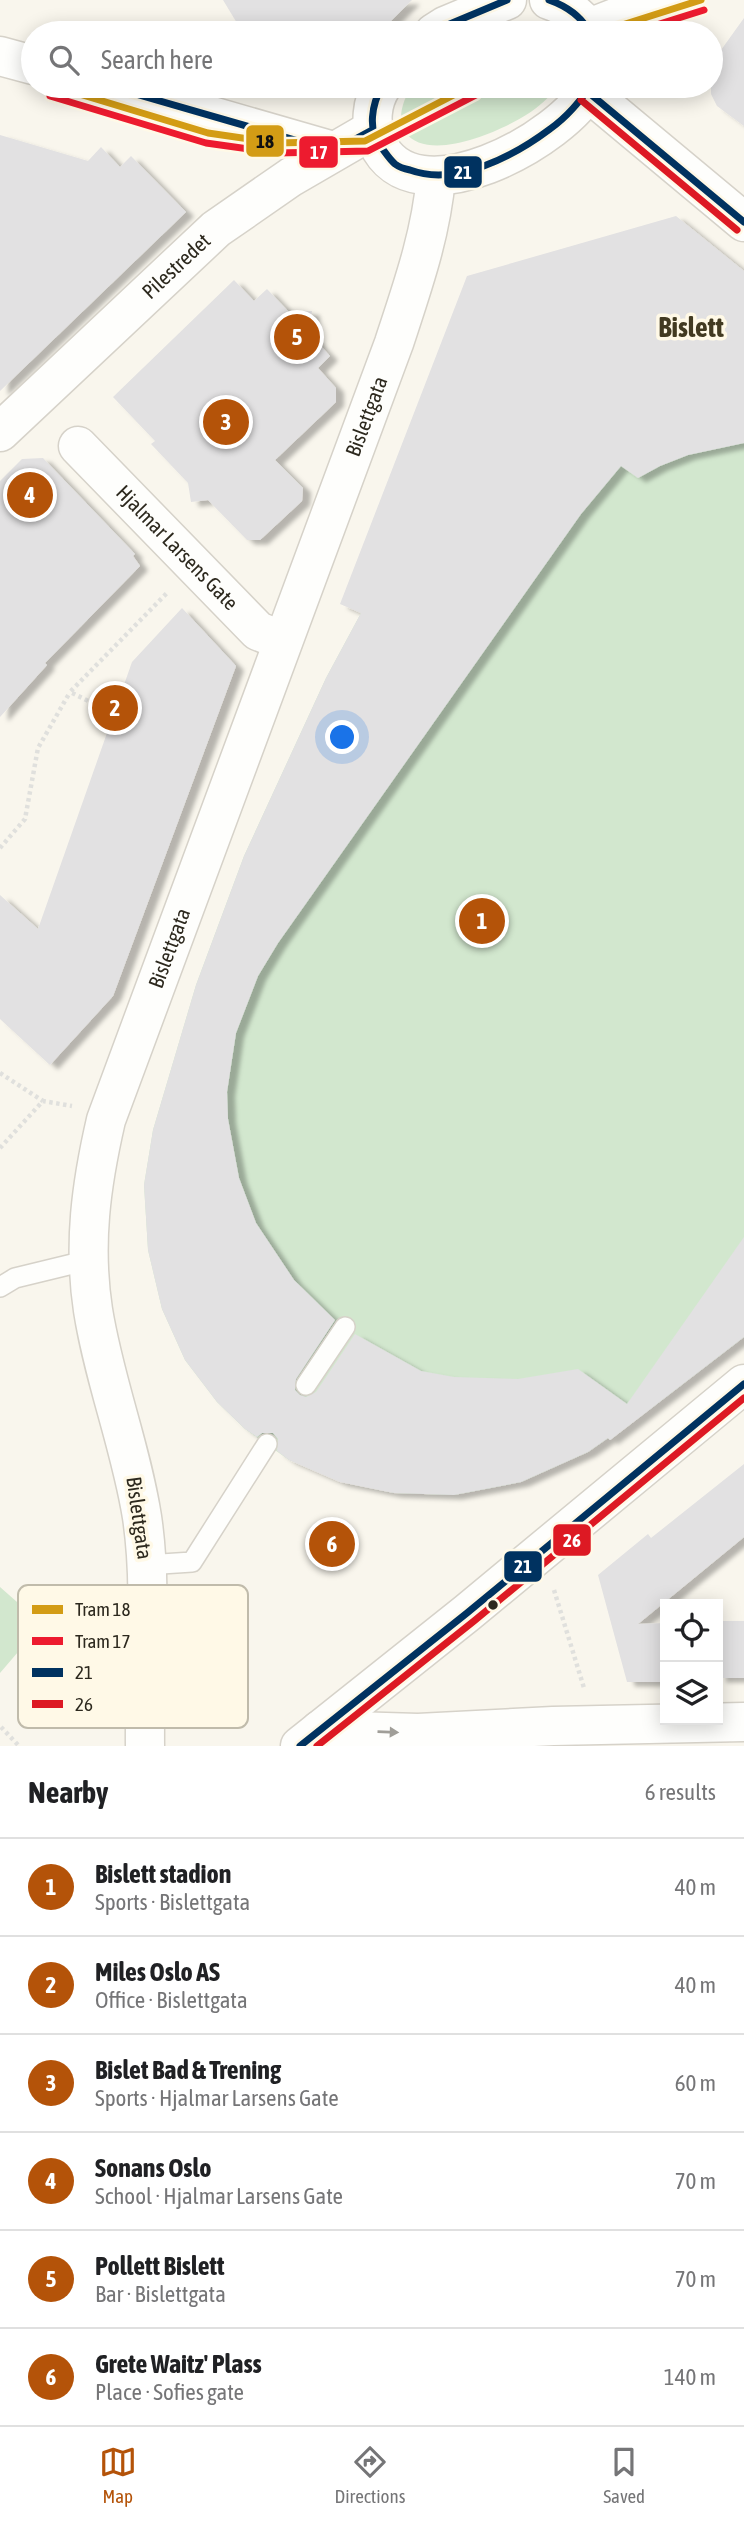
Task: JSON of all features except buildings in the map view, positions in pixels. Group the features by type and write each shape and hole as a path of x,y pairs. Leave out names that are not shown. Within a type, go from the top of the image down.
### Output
{"street":[{"path":"457,21 507,0"},
{"path":"549,0 570,12 579,21"},
{"path":"612,21 661,0"},
{"path":"0,56 21,62"},
{"path":"149,98 332,151"},
{"path":"377,98 373,107 372,130 381,149 397,165 417,175 436,177 476,169 533,140 557,125 582,98"},
{"path":"600,98 744,222"},
{"name":"Pilestredet","path":"0,432 216,229 258,198 332,151 372,130"},
{"name":"Bislettgata","path":"146,1585 142,1521 135,1474 93,1310 89,1208 106,1120 398,331 426,246 436,177"},
{"name":"Hjalmar Larsens Gate","path":"78,446 258,631 283,641"},
{"path":"310,1738 744,1384"},
{"path":"310,1738 418,1733 554,1736 744,1722"},
{"name":"Bislettgata","path":"145,1728 145,1746"}],"lane":[{"path":"0,1287 15,1278 89,1260"},
{"path":"306,1385 345,1327"},
{"path":"146,1565 192,1562 267,1444"}],"path":[{"path":"0,848 24,819 38,748 70,692 172,587"},
{"path":"70,692 113,713"},
{"path":"0,1073 43,1101 80,1107 106,1120"},
{"path":"0,1148 43,1101"},
{"path":"553,1585 585,1692"},
{"path":"1,1727 19,1746"}],"green space":[{"path":"405,98 548,98 531,112 500,129 447,145 430,145 416,141 405,132 401,121"},
{"path":"744,351 744,1337 654,1406 588,1452 521,1482 454,1495 394,1493 289,1460 245,1429 217,1402 185,1360 162,1309 148,1250 144,1185 153,1130 196,985 244,856 326,678 361,613"},
{"path":"0,1587 18,1603 18,1652 0,1673"}],"tram line":[{"name":"18","path":"635,21 701,0"},
{"name":"17","path":"669,21 704,10"},
{"name":"17","path":"57,98 206,143 277,153 368,151 470,98"},
{"name":"18","path":"93,98 208,133 277,143 365,141 448,98"}],"transit line":[{"name":"21","path":"457,21 507,0"},
{"name":"21","path":"549,0 561,5 582,21"},
{"name":"21","path":"150,98 333,151 372,130"},
{"name":"21","path":"377,98 372,117 374,133 393,162 406,169 446,175 484,166 519,149 562,119 581,98"},
{"name":"21","path":"595,98 744,222"},
{"name":"26","path":"581,100 737,230"},
{"name":"21","path":"300,1746 467,1613 744,1384"},
{"name":"26","path":"317,1746 474,1621 744,1398"}],"place":[{"name":"Pollett Bislett","path":"297,337"},
{"name":"Bislet Bad & Trening","path":"226,422"},
{"name":"Sonans Oslo","path":"30,495"},
{"name":"Miles Oslo AS","path":"115,708"},
{"name":"Bislett stadion","path":"482,921"},
{"name":"Grete Waitz' Plass","path":"332,1544"}],"district":[{"name":"Bislett","path":"691,327"}]}
